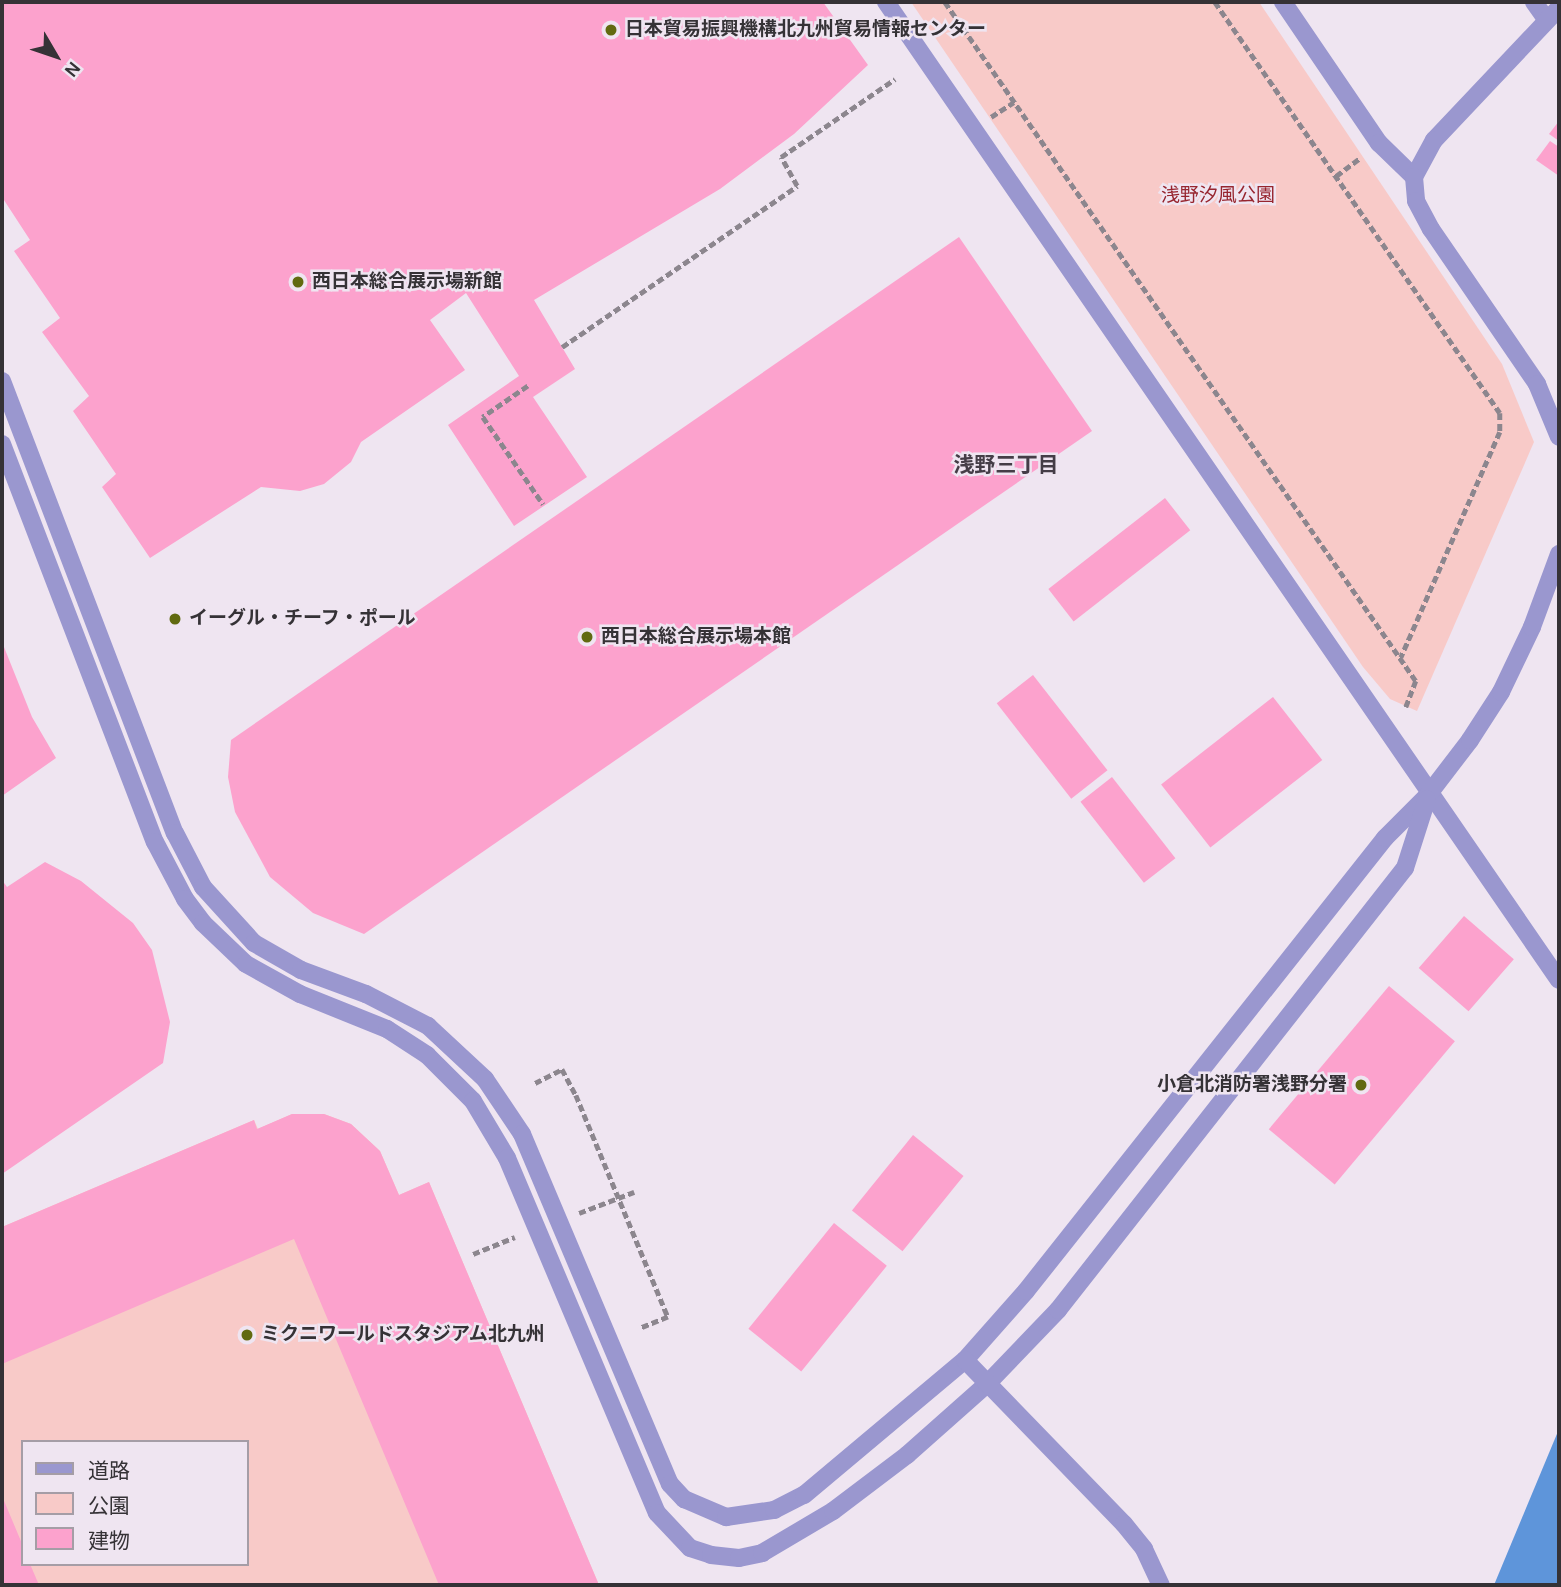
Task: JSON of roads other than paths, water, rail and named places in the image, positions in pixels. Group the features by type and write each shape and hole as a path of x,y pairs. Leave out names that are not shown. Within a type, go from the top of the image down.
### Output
{"street":[{"path":"886,2 1428,795 1559,980"},
{"path":"1283,2 1380,143 1414,177"},
{"path":"1534,2 1553,13 1434,140 1414,177 1416,201 1431,229 1537,384 1559,438"},
{"path":"2,381 175,832 203,887 254,943 301,970 366,994 428,1026 485,1079 522,1134 659,1463 684,1499 726,1517 774,1510 804,1495 965,1360 1075,1232 1385,838 1428,795 1500,692 1532,627 1559,554"},
{"path":"2,444 155,842 185,899 203,923 247,964 291,990 387,1029 427,1055 473,1101 507,1158 652,1503 674,1533 691,1548 739,1558 792,1539 907,1455 987,1384 1058,1310 1405,868 1428,795"},
{"path":"965,1360 1124,1524 1144,1549 1161,1585"}],"water":[{"path":"1559,1429 1559,1585 1494,1585"}],"place":[{"name":"日本貿易振興機構北九州貿易情報センター","path":"611,30"},
{"name":"西日本総合展示場新館","path":"298,282"},
{"name":"イーグル・チーフ・ポール","path":"175,619"},
{"name":"西日本総合展示場本館","path":"587,637"},
{"name":"小倉北消防署浅野分署","path":"1361,1085"},
{"name":"ミクニワールドスタジアム北九州","path":"247,1335"}],"district":[{"name":"浅野三丁目","path":"1006,465"}],"park label":[{"name":"浅野汐風公園","path":"1218,196"}]}
